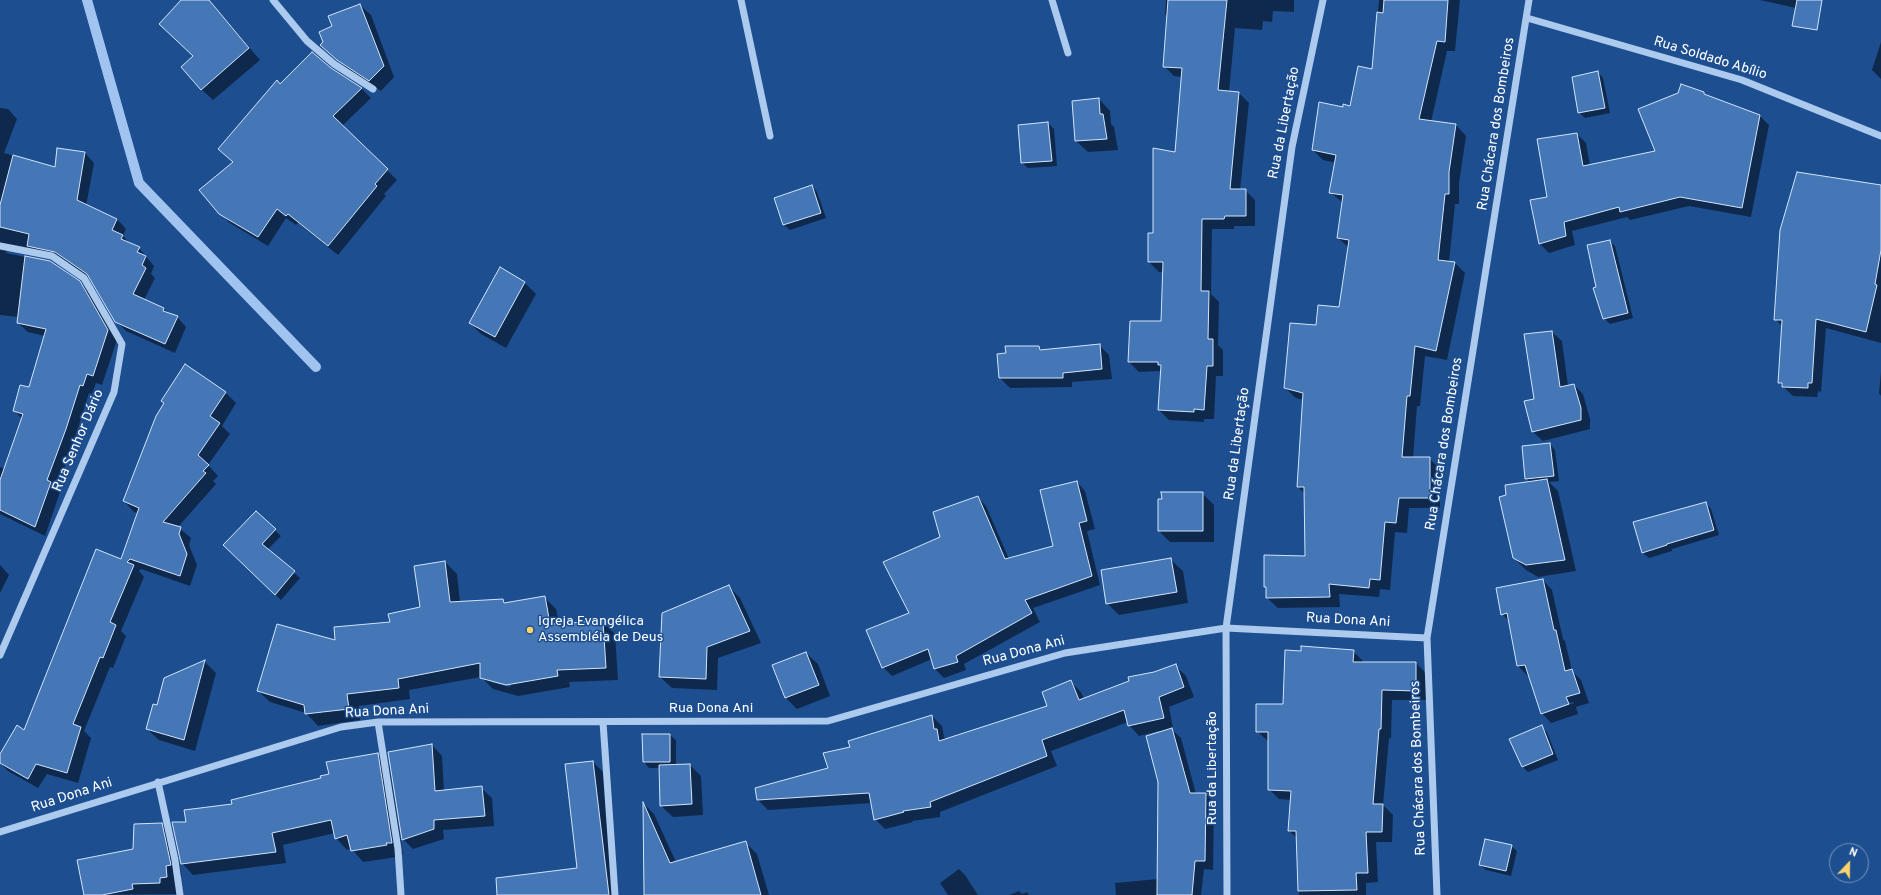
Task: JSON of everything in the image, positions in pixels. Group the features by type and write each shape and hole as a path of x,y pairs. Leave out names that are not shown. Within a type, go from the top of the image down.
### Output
{"street":[{"path":"273,0 307,41 334,64 373,89"},
{"path":"740,0 770,136"},
{"path":"1052,0 1068,52"},
{"name":"Rua da Libertação","path":"1227,895 1226,628 1292,147 1323,0"},
{"name":"Rua Chácara dos Bombeiros","path":"1437,895 1427,638 1529,0"},
{"name":"Rua Soldado Abílio","path":"1527,18 1742,80 1881,136"},
{"name":"Rua Senhor Dário","path":"0,246 52,256 84,278 122,344 114,392 0,655"},
{"name":"Rua Dona Ani","path":"0,832 158,782 341,727 378,722 828,721 1065,653 1226,628 1427,638"},
{"path":"378,722 398,850 401,895"},
{"path":"602,722 615,895"},
{"path":"158,782 176,860 180,895"}],"building":[{"path":"181,0 209,0 249,48 201,90 181,67 193,56 159,24"},
{"path":"1168,0 1227,0 1218,90 1239,92 1230,189 1246,189 1246,216 1225,216 1224,219 1202,219 1201,291 1209,291 1208,339 1213,339 1213,366 1207,366 1204,410 1194,409 1194,412 1158,410 1161,365 1158,365 1158,362 1128,362 1130,321 1161,321 1163,262 1148,262 1148,233 1153,233 1153,148 1175,152 1182,68 1163,67"},
{"path":"1384,0 1448,0 1445,42 1437,41 1419,119 1456,124 1449,172 1449,194 1445,194 1438,260 1455,262 1436,351 1415,346 1410,396 1407,396 1402,457 1430,457 1430,498 1399,498 1396,523 1385,522 1380,580 1370,579 1369,588 1329,584 1330,597 1266,598 1266,587 1264,587 1264,555 1305,556 1304,487 1297,487 1303,393 1284,388 1290,323 1316,325 1318,305 1339,307 1349,240 1337,238 1343,195 1329,193 1336,155 1312,150 1319,102 1343,107 1343,104 1350,106 1358,66 1372,69 1377,12 1383,13"},
{"path":"1797,0 1822,0 1817,30 1792,26"},
{"path":"360,4 384,66 369,81 337,60 320,45 323,42 319,32 332,26 328,16"},
{"path":"312,52 331,68 362,88 333,116 388,169 375,184 377,186 328,246 288,214 286,216 277,209 258,237 219,214 199,190 233,162 218,149 277,80 280,84"},
{"path":"1598,71 1605,108 1578,113 1572,77"},
{"path":"1681,84 1760,115 1742,208 1680,197 1620,212 1619,207 1564,222 1566,236 1539,244 1530,200 1547,197 1537,139 1577,133 1583,166 1655,151 1638,109 1678,93"},
{"path":"1099,98 1100,114 1103,114 1107,139 1075,141 1072,101"},
{"path":"1048,122 1052,161 1021,163 1018,125"},
{"path":"57,148 85,152 77,200 117,219 112,230 123,235 121,239 140,247 137,252 146,256 142,265 146,268 133,294 164,308 163,311 178,316 165,344 115,322 87,274 55,252 27,246 29,234 0,227 0,205 13,155 55,167"},
{"path":"1797,172 1881,185 1881,250 1875,284 1877,285 1866,332 1816,319 1812,383 1808,383 1808,388 1782,387 1782,383 1778,383 1782,320 1774,320 1780,230"},
{"path":"812,185 821,213 783,225 774,198"},
{"path":"1610,240 1628,313 1603,319 1593,288 1596,287 1587,245"},
{"path":"25,256 50,261 80,281 108,330 93,376 87,374 83,386 80,385 66,429 47,480 51,482 35,527 0,510 0,480 23,414 13,411 20,385 29,387 46,329 17,323"},
{"path":"500,267 525,282 495,337 469,323"},
{"path":"1552,331 1560,387 1574,384 1581,408 1581,420 1532,432 1524,401 1534,399 1524,334"},
{"path":"1100,344 1102,369 1063,373 1063,378 999,378 997,354 1006,353 1005,346 1039,346 1040,350"},
{"path":"185,364 226,392 210,416 220,423 198,455 209,465 203,471 206,473 163,522 181,527 179,534 187,554 180,576 130,559 127,562 134,565 110,622 116,625 103,658 100,657 73,724 81,727 67,773 36,764 28,779 0,763 0,754 17,725 24,730 96,549 121,559 139,508 123,501 156,416 164,403 161,401"},
{"path":"1550,443 1554,476 1525,479 1522,446"},
{"path":"1547,479 1565,560 1526,565 1513,558 1499,497 1506,495 1505,485"},
{"path":"1077,481 1087,521 1079,523 1092,576 1025,600 1032,613 956,656 958,662 934,669 928,649 882,668 866,630 909,613 883,562 940,537 933,512 978,496 1005,559 1053,546 1040,490"},
{"path":"1161,492 1203,492 1203,531 1158,531 1158,499 1162,499"},
{"path":"1706,502 1714,530 1642,553 1633,522"},
{"path":"256,511 276,529 262,544 295,571 275,595 223,545"},
{"path":"1171,558 1177,592 1106,604 1101,570"},
{"path":"445,561 450,602 503,599 504,603 545,596 550,624 603,621 606,668 557,670 558,676 506,685 480,678 480,663 398,679 399,688 347,694 349,709 305,714 304,705 257,691 277,624 335,640 334,627 390,622 388,614 420,607 414,566"},
{"path":"1543,579 1565,671 1572,669 1580,693 1566,697 1569,704 1541,714 1525,665 1517,666 1507,613 1501,615 1496,588"},
{"path":"729,585 750,631 707,647 706,679 659,677 662,613"},
{"path":"1301,646 1354,650 1353,662 1416,662 1416,691 1382,690 1381,729 1379,729 1373,804 1383,804 1382,832 1366,832 1368,873 1356,873 1357,890 1298,891 1296,831 1288,831 1291,791 1268,790 1268,732 1256,732 1256,704 1283,704 1285,650 1301,651"},
{"path":"806,652 819,685 785,698 772,665"},
{"path":"205,660 184,740 146,729 153,704 157,705 164,678"},
{"path":"1176,664 1184,687 1159,697 1164,718 1128,726 1124,710 1042,740 1047,756 930,802 931,807 903,811 904,812 874,820 869,793 757,800 755,788 828,768 823,753 850,747 848,741 932,715 934,729 937,729 939,741 1047,706 1042,692 1071,680 1079,700 1129,681 1128,677 1154,672"},
{"path":"1542,725 1553,754 1522,767 1509,739"},
{"path":"1172,728 1190,793 1206,793 1205,861 1195,861 1192,895 1157,895 1158,782 1146,736"},
{"path":"642,734 670,734 670,762 643,762"},
{"path":"432,744 435,791 482,786 485,816 434,820 434,829 402,840 388,752"},
{"path":"378,753 392,843 351,851 347,835 335,839 331,820 272,833 276,852 181,864 172,822 186,822 184,810 232,804 231,800 321,778 320,776 329,774 326,762"},
{"path":"593,761 609,895 497,895 496,878 577,868 565,764"},
{"path":"690,764 692,804 660,806 659,765"},
{"path":"643,802 670,863 746,841 761,895 644,895"},
{"path":"162,823 171,865 166,866 167,877 160,878 160,883 132,884 133,889 102,895 84,895 77,860 133,849 134,824"},
{"path":"1485,839 1512,845 1506,871 1479,865"}],"waterway":[{"path":"87,0 139,183 316,367"}],"place":[{"name":"Igreja Evangélica Assembléia de Deus","path":"530,630"}]}
